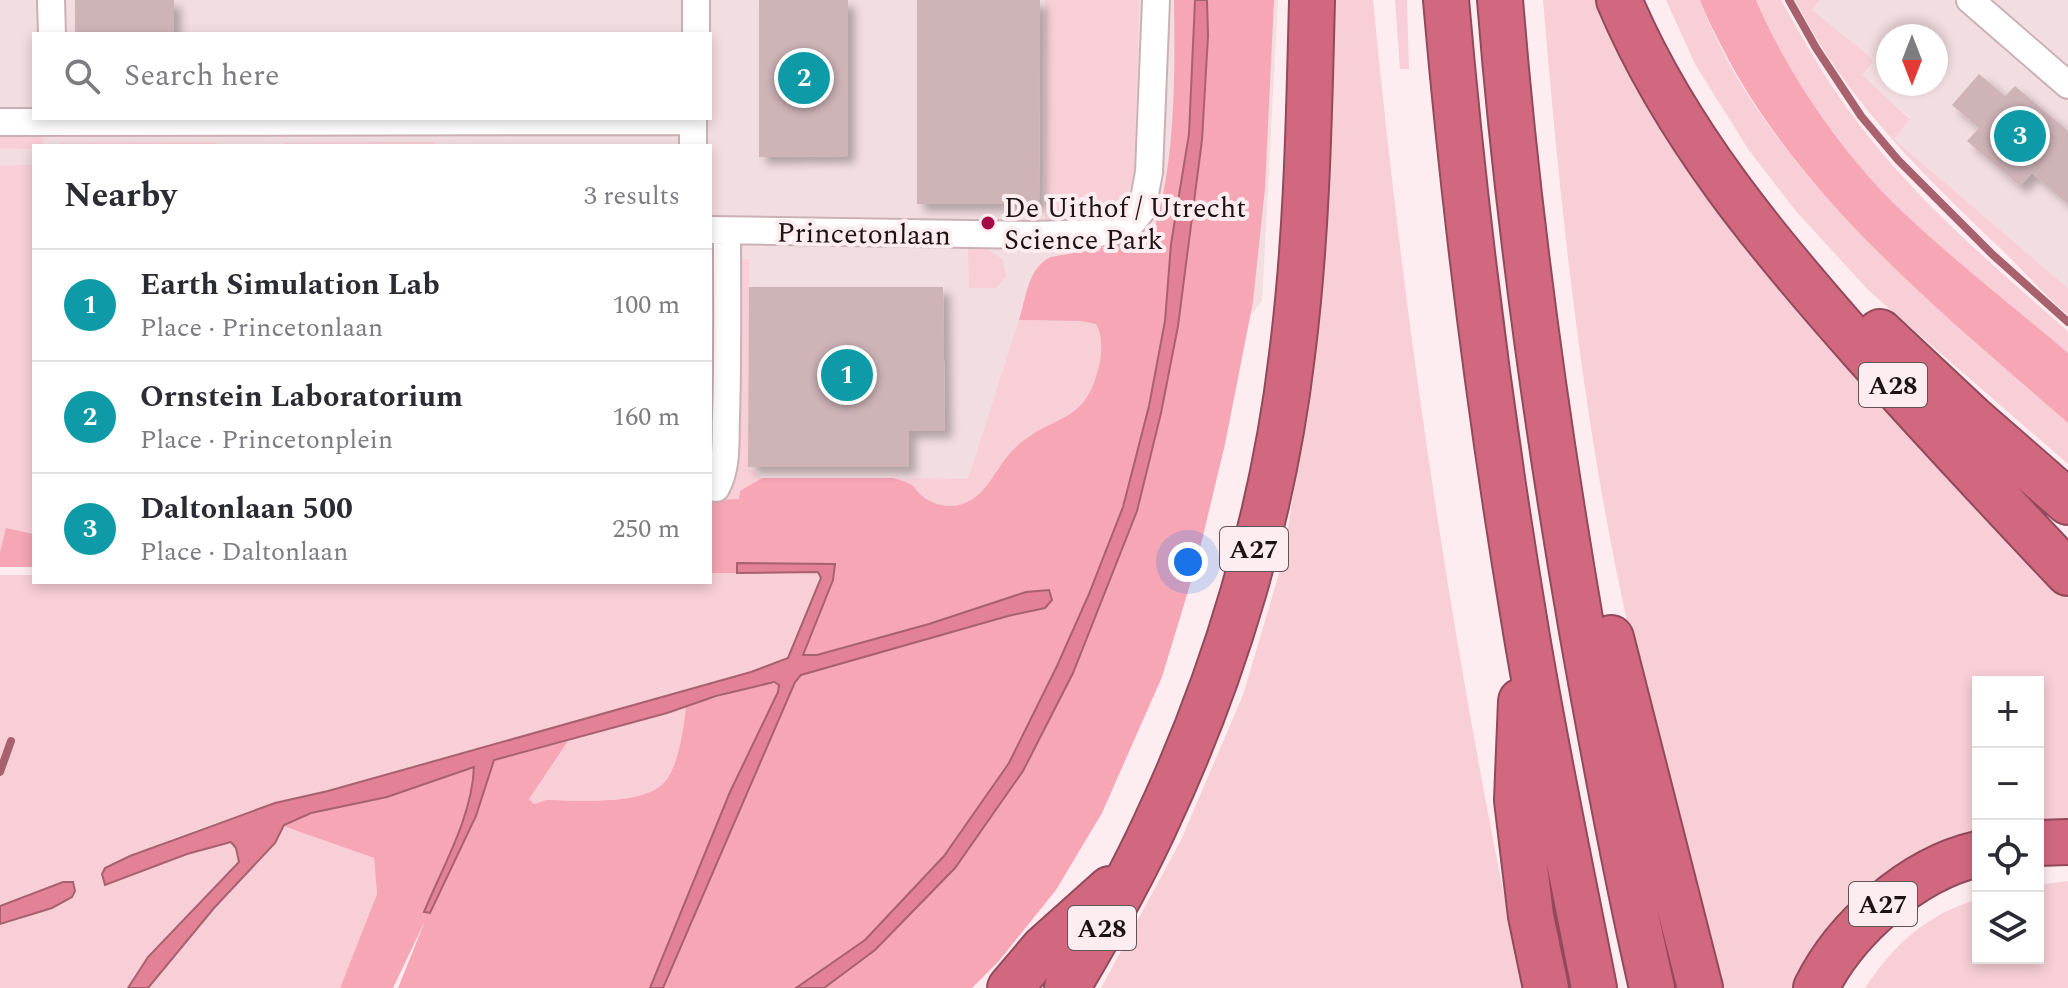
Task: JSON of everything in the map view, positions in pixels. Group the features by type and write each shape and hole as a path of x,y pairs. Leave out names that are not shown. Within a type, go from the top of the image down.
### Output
{"highway":[{"name":"A27","path":"1010,988 1043,949 1135,867 1190,745 1221,662 1248,574 1278,446 1292,358 1309,143 1312,0"},
{"path":"1446,0 1477,301 1524,620 1594,988"},
{"path":"1500,0 1531,304 1554,467 1607,773 1652,988"},
{"name":"A28","path":"1619,0 1671,103 1727,188 1818,300 2068,573"},
{"name":"A28","path":"1727,188 1973,419 2068,502"},
{"path":"1554,467 1592,559 1700,988"},
{"path":"1524,620 1517,800 1531,916 1546,988"},
{"path":"2044,843 2068,842"},
{"name":"A27","path":"1816,988 1825,969 1854,931 1889,899 1927,875 1972,856"},
{"name":"A28","path":"1067,988 1135,867"}],"street":[{"path":"51,0 52,32"},
{"path":"696,0 696,32"},
{"name":"Princetonlaan","path":"716,488 723,476 727,378 718,231 1097,233 1127,229 1142,210 1149,172 1156,0"},
{"path":"1970,0 2068,85"},
{"path":"0,122 52,120 693,128"}],"shaded area":[{"name":"De Uithof / Utrecht Science Park","path":"0,0 1278,0 1262,301 1068,545 712,552 712,144 32,144 32,566 0,566"},
{"path":"1045,0 1139,0 1134,173 1122,215 1108,221 1045,221"},
{"path":"1174,0 1274,0 1265,188 1253,302 1225,444 1196,565 1162,677 1102,813 1056,890 999,961 972,988 663,988 795,682 801,675 1045,608 1026,592 929,624 817,655 802,655 833,580 835,564 737,563 737,573 712,573 712,500 739,499 740,491 762,478 893,478 912,485 932,502 959,505 969,502 984,489 1014,449 1077,408 1094,383 1100,361 1101,342 1096,324 1019,320 1029,284 1037,268 1051,257 1151,239 1170,152"},
{"path":"1195,0 1207,0 1208,36 1202,140 1178,326 1137,511 1073,673 1023,771 955,868 875,950 824,988 796,988 865,940 944,856 1009,763 1089,594 1123,507 1149,406 1165,321 1171,244 1189,134"},
{"path":"1334,0 1373,0 1400,248 1434,496 1475,742 1523,988 1101,988 1181,840 1243,695 1283,560 1306,414 1322,269 1328,194"},
{"path":"1395,0 1407,0 1409,69 1400,69"},
{"path":"1543,0 1600,0 1915,434 2068,598 2068,833 2044,834 2044,676 1972,676 1972,850 1807,988 1722,988 1654,733 1616,568 1576,326"},
{"path":"1666,0 1700,0 1728,61 1765,120 1809,177 1910,283 2068,423 2068,464 1869,291 1795,210 1748,149 1695,64"},
{"path":"1700,0 1756,0 1801,86 1840,141 1883,192 1965,267 2068,353 2068,423 1926,298 1836,208 1758,109 1726,55"},
{"path":"1756,0 1781,0 1833,87 1875,145 1954,229 2068,331 2068,353 1925,232 1861,168 1801,86"},
{"path":"1795,0 1820,0 1812,10 1869,56 1873,62 1862,75 1876,88 1876,96 1885,96 1910,119 1894,139 2068,288 2068,315 1915,164 1862,103 1815,36"},
{"path":"1820,0 2068,0 2068,288 1894,139 1910,118 1885,96 1948,96 1948,24 1876,24 1876,88 1861,75 1812,10"},
{"path":"0,134 36,134 43,138 44,144 32,144 32,149 0,149"},
{"path":"216,142 216,144 60,144"},
{"path":"435,142 435,144 285,144"},
{"path":"0,165 32,165 32,534 7,528 0,552"},
{"path":"968,246 988,249 1003,260 1006,277 996,288 969,288"},
{"path":"740,259 749,259 748,467 762,478 740,491 739,499 725,499 738,469"},
{"path":"1019,320 1096,324 1101,356 1089,397 1069,415 1020,445 976,497 954,506 927,500 912,485 893,478 968,479"},
{"path":"6,528 32,534 32,567 0,567"},
{"path":"737,563 835,564 833,580 803,655 817,655 929,624 1026,592 1049,590 1052,600 1045,608 801,675 795,682 663,988 650,988 730,792 778,692 779,685 774,682 494,760 476,816 430,913 424,912 462,823 474,767 387,797 311,813 284,825 275,843 214,908 148,988 128,988 148,957 239,862 236,848 231,842 187,854 105,885 102,874 105,868 275,803 328,791 751,672 788,658 821,578 818,572 737,573"},
{"path":"818,572 821,578 788,658 751,672 272,806 159,844 106,868 187,854 232,841 239,862 148,957 128,988 0,988 0,924 72,897 63,882 0,906 0,575 32,575 32,584 712,584 712,573"},
{"path":"768,682 779,685 778,692 730,792 650,988 398,988 425,921 393,988 340,988 377,894 374,858 283,826 311,813 387,797 475,766 462,822 424,911 430,913 476,816 494,760 568,741 529,799 534,804 546,800 611,800 644,794 658,788 671,772 680,744 686,706"},
{"path":"686,706 675,763 658,788 629,798 611,800 546,800 534,804 528,799 568,741"},
{"path":"283,826 374,858 377,894 340,988 148,988 214,908 275,843"},
{"path":"2068,881 2068,988 1865,988 1888,957 1913,933 1942,914 1972,901 1972,964 2044,964 2044,884"},
{"path":"63,882 73,882 75,891 72,897 52,908 0,924 0,906"}],"building":[{"path":"75,0 174,0 174,32 75,32"},
{"path":"759,0 848,0 848,156 759,157"},
{"path":"917,0 1040,0 1039,204 917,204"},
{"path":"1979,74 2005,96 2015,86 2068,131 2068,204 2032,173 2020,186 1967,141 1979,128 1952,105"},
{"path":"749,287 943,287 945,431 909,431 909,467 748,467"}],"waterway":[{"path":"1789,0 1861,116 1898,160 1993,255 2068,322"},
{"path":"0,772 11,741"}],"place":[{"name":"Ornstein Laboratorium","path":"804,78"},
{"name":"Daltonlaan 500","path":"2020,136"},
{"name":"De Uithof / Utrecht Science Park","path":"988,223"},
{"name":"Earth Simulation Lab","path":"847,375"}]}
